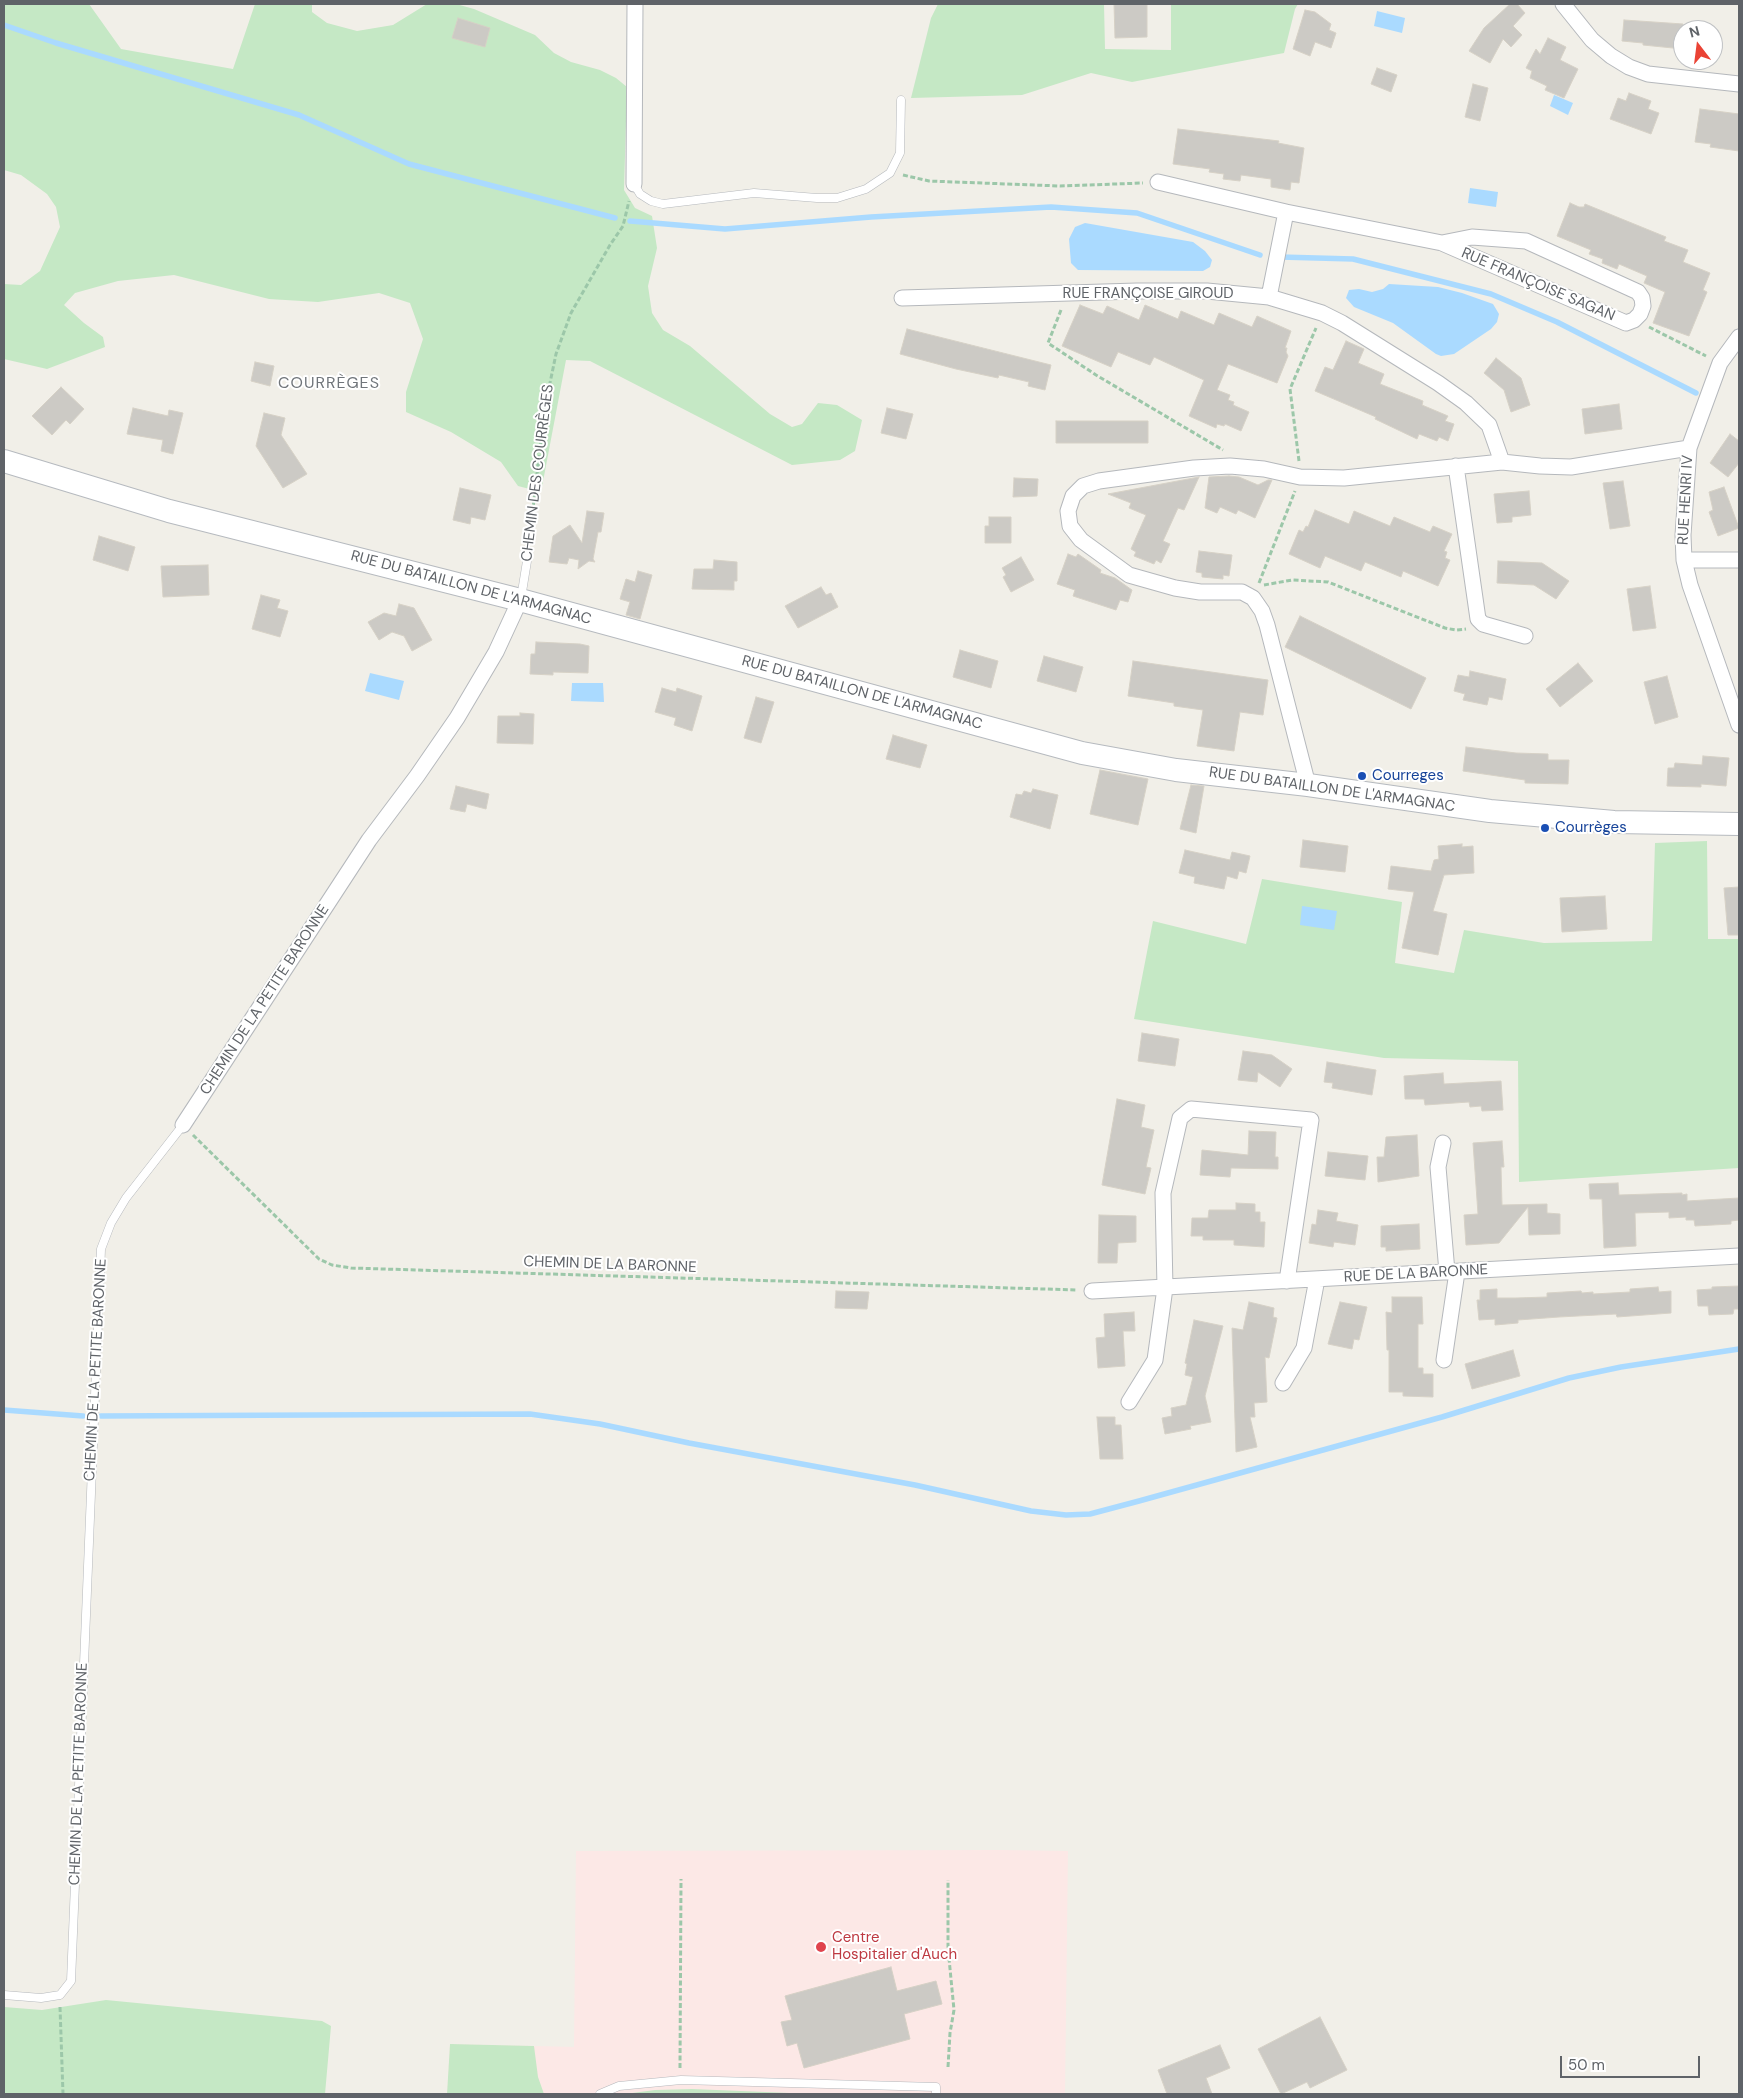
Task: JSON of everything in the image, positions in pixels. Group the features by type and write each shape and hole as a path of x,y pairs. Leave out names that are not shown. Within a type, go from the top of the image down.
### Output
{"street":[{"path":"634,184 635,4"},
{"path":"1563,4 1592,40 1611,56 1629,67 1648,74 1739,84"},
{"name":"RUE FRANÇOISE SAGAN","path":"1158,182 1286,212 1442,243 1626,323 1634,320 1640,314 1643,306 1642,298 1638,292 1526,241 1472,238 1442,243"},
{"path":"1269,297 1286,212"},
{"name":"RUE FRANÇOISE GIROUD","path":"902,298 1207,291 1269,297 1322,313 1342,323 1438,383 1466,403 1488,425 1502,462"},
{"name":"RUE HENRI IV","path":"1739,338 1720,362 1688,448 1683,535 1684,560 1690,585 1739,725"},
{"path":"1308,785 1267,625 1262,611 1253,598 1242,592 1200,592 1175,588 1129,576 1081,540 1070,526 1068,510 1073,496 1083,486 1098,481 1194,468 1230,466 1264,469 1300,477 1344,478 1502,462 1571,467 1688,448"},
{"name":"RUE DU BATAILLON DE L'ARMAGNAC","path":"4,461 169,511 520,600 1082,753 1176,770 1308,785 1490,811 1614,822 1739,824"},
{"path":"1456,466 1478,619 1483,624 1525,636"},
{"path":"1684,560 1739,560"},
{"name":"CHEMIN DE LA PETITE BARONNE","path":"183,1125 369,840 457,718 496,652 520,600"},
{"path":"1129,1402 1155,1360 1165,1288 1163,1193 1180,1118 1191,1109 1311,1120 1287,1281"},
{"path":"1443,1143 1438,1167 1452,1272 1444,1360"},
{"name":"RUE DE LA BARONNE","path":"1092,1291 1739,1256"},
{"path":"1283,1383 1304,1348 1317,1279"}],"lane":[{"path":"634,184 640,194 652,201 663,204 754,193 837,198 866,189 890,173 900,153 901,100"},
{"name":"CHEMIN DES COURRÈGES","path":"520,600 528,555"},
{"name":"CHEMIN DE LA PETITE BARONNE","path":"60,1995 70,1982 101,1249 111,1223 126,1198 183,1125"},
{"path":"4,1995 41,1998 60,1995"},
{"path":"600,2094 619,2086 680,2080 936,2087 936,2094"}],"path":[{"path":"890,173 929,181 1060,186 1158,182"},
{"name":"CHEMIN DES COURRÈGES","path":"528,555 544,407 556,354 572,313 610,245 623,226 634,184"},
{"path":"1068,293 1048,344 1096,375 1219,447 1227,455 1230,466"},
{"path":"1322,313 1290,389 1300,477 1258,587 1292,580 1328,582 1446,628 1456,630 1467,628 1478,619"},
{"path":"1640,314 1649,327 1720,362"},
{"name":"CHEMIN DE LA BARONNE","path":"183,1125 319,1260 332,1265 369,1269 1092,1291"},
{"path":"680,2064 681,1879"},
{"path":"948,1880 948,1951 954,2010 950,2032 948,2067"},
{"path":"60,1995 63,2094"}],"shaded area":[{"name":"Centre Hospitalier d'Auch","path":"576,1851 1068,1851 1065,2094 447,2094 450,2044 574,2047"}],"green space":[{"path":"4,4 89,4 121,49 233,69 255,4 312,4 312,12 327,23 357,31 393,25 427,4 456,4 474,9 535,35 554,53 571,62 600,70 616,78 627,87 624,190 635,208 652,216 657,248 648,286 652,313 663,330 690,346 770,414 792,427 802,424 818,403 837,405 862,420 855,451 840,460 792,465 590,361 566,360 541,492 518,486 501,462 451,432 406,412 406,392 423,339 410,303 379,293 318,302 269,299 174,275 118,281 75,293 64,305 103,337 105,347 47,369 4,359 4,284 21,285 40,271 60,227 56,207 47,194 21,175 4,170"},
{"path":"938,4 1104,4 1105,49 1171,50 1171,4 1298,4 1295,9 1284,53 1132,82 1091,73 1022,95 911,98 931,18"},
{"path":"1707,841 1708,939 1739,939 1739,1168 1519,1182 1518,1061 1384,1058 1134,1019 1153,921 1246,944 1262,879 1402,902 1395,963 1454,973 1464,930 1544,943 1652,941 1655,843"},
{"path":"106,2000 322,2021 331,2026 325,2094 4,2094 4,2007 42,2010"},
{"path":"450,2044 534,2046 538,2077 544,2094 447,2094"},
{"path":"692,2089 814,2094 625,2094 655,2090"}],"water":[{"path":"1377,11 1405,18 1402,33 1374,26"},
{"path":"1554,95 1573,103 1568,115 1550,106"},
{"path":"1470,188 1498,192 1496,207 1468,203"},
{"path":"1085,223 1193,242 1205,251 1212,260 1210,267 1203,271 1078,270 1071,263 1069,239 1075,227"},
{"path":"1389,284 1438,287 1462,293 1493,304 1499,314 1497,322 1491,329 1454,354 1441,356 1393,323 1354,307 1346,298 1349,290 1359,289 1372,292 1383,289"},
{"path":"370,673 404,681 399,700 365,691"},
{"path":"572,683 603,683 604,702 571,701"},
{"path":"1302,906 1337,911 1334,930 1300,925"}],"building":[{"path":"1114,4 1147,4 1147,37 1115,38"},
{"path":"1510,4 1517,4 1525,13 1513,26 1522,35 1511,47 1503,39 1490,63 1469,51 1484,28"},
{"path":"1305,10 1315,12 1331,24 1329,30 1336,33 1331,48 1315,42 1310,56 1293,49"},
{"path":"458,18 490,28 485,47 452,38"},
{"path":"1624,20 1673,23 1673,48 1622,41"},
{"path":"1548,38 1566,47 1560,60 1578,69 1564,98 1545,90 1547,86 1530,78 1532,71 1526,68 1536,49 1540,54"},
{"path":"1377,68 1397,75 1391,92 1371,84"},
{"path":"1473,84 1488,88 1480,121 1465,117"},
{"path":"1629,93 1651,101 1648,109 1659,113 1651,134 1610,119 1618,98 1626,101"},
{"path":"1700,109 1739,114 1739,151 1710,147 1711,144 1695,142"},
{"path":"1178,129 1279,141 1278,143 1304,148 1299,183 1291,182 1290,190 1271,187 1271,179 1241,175 1240,181 1223,179 1224,174 1209,172 1210,169 1173,164"},
{"path":"1570,203 1579,207 1584,207 1585,204 1666,237 1664,241 1688,250 1683,262 1710,273 1703,290 1707,292 1689,336 1653,323 1665,292 1644,283 1647,276 1619,264 1617,269 1602,263 1603,259 1589,254 1591,250 1557,236"},
{"path":"1080,305 1103,314 1107,306 1139,320 1145,305 1178,319 1181,311 1214,325 1219,313 1252,327 1257,316 1291,331 1285,348 1287,348 1288,356 1277,383 1228,364 1217,390 1230,395 1228,400 1234,402 1233,405 1249,412 1241,431 1225,424 1224,426 1217,424 1216,428 1189,416 1204,380 1154,357 1150,365 1118,352 1111,367 1062,346"},
{"path":"907,329 1051,365 1045,390 1028,386 1029,382 999,375 998,378 956,369 900,354"},
{"path":"1346,341 1364,349 1358,363 1384,374 1380,384 1423,401 1422,405 1448,416 1445,421 1454,424 1448,441 1439,437 1437,441 1419,434 1417,439 1375,419 1376,417 1315,391 1325,367 1333,370"},
{"path":"1496,358 1521,378 1530,405 1511,412 1504,390 1484,373"},
{"path":"255,362 274,366 270,386 251,381"},
{"path":"61,387 84,409 70,424 66,420 52,435 32,416"},
{"path":"1619,404 1622,429 1585,434 1582,409"},
{"path":"133,408 168,416 169,410 183,413 173,454 161,451 163,440 127,434"},
{"path":"887,408 913,414 906,439 881,433"},
{"path":"264,413 285,418 281,435 307,474 283,488 256,446"},
{"path":"1056,421 1148,421 1148,443 1056,443"},
{"path":"1730,434 1739,441 1739,463 1728,477 1710,463"},
{"path":"1199,477 1184,510 1178,508 1163,541 1170,544 1161,563 1156,560 1154,564 1134,556 1136,552 1131,549 1146,515 1129,508 1131,503 1108,494"},
{"path":"1209,477 1239,477 1258,485 1272,480 1255,518 1238,510 1236,514 1220,507 1217,513 1205,508"},
{"path":"1014,478 1038,479 1037,496 1013,497"},
{"path":"1623,481 1630,526 1610,529 1603,483"},
{"path":"1724,487 1739,528 1718,536 1709,512 1713,510 1709,492"},
{"path":"460,488 491,495 485,520 471,517 470,524 453,520"},
{"path":"1529,491 1531,515 1512,517 1512,522 1497,523 1494,494"},
{"path":"1315,510 1349,524 1354,511 1390,526 1394,517 1430,532 1433,526 1452,534 1444,551 1447,552 1445,558 1450,560 1438,586 1403,571 1401,577 1365,562 1361,571 1325,556 1320,568 1289,554 1299,530 1303,532 1306,526 1308,527"},
{"path":"587,511 604,513 601,532 598,532 593,559 595,562 589,561 578,569 579,560 569,558 567,564 549,562 553,536 570,525 582,543"},
{"path":"989,517 1011,517 1011,543 985,543 985,526 989,526"},
{"path":"99,536 135,547 128,571 93,560"},
{"path":"1199,551 1232,555 1229,576 1223,575 1223,579 1202,577 1202,573 1196,572"},
{"path":"1068,554 1076,557 1078,554 1101,570 1100,573 1115,578 1132,590 1128,602 1120,600 1116,610 1073,596 1075,590 1057,584"},
{"path":"1021,557 1034,580 1011,592 1003,577 1006,575 1002,568"},
{"path":"714,560 737,562 737,581 734,581 734,590 692,589 694,569 713,569"},
{"path":"1498,561 1542,563 1569,581 1556,599 1534,585 1497,583"},
{"path":"208,565 209,595 163,597 161,566"},
{"path":"638,571 652,575 640,619 626,615 630,602 620,599 626,579 635,582"},
{"path":"1650,586 1656,628 1633,631 1627,589"},
{"path":"821,587 826,595 831,593 838,607 798,628 785,606"},
{"path":"261,595 280,600 277,608 288,611 280,637 252,629"},
{"path":"399,604 414,608 432,640 412,651 404,636 392,632 379,640 368,622 384,613 396,616"},
{"path":"1300,616 1426,678 1411,709 1285,647"},
{"path":"536,642 589,646 588,673 553,672 553,675 530,674 531,654 535,654"},
{"path":"960,650 998,661 991,688 953,677"},
{"path":"1044,656 1083,667 1076,692 1037,681"},
{"path":"1133,661 1268,680 1263,715 1240,712 1234,751 1197,746 1203,710 1174,706 1174,703 1128,696"},
{"path":"1578,663 1593,681 1560,707 1546,689"},
{"path":"1470,671 1506,679 1502,700 1489,697 1487,705 1463,700 1465,694 1454,691 1458,675 1469,677"},
{"path":"1667,676 1678,717 1655,724 1644,682"},
{"path":"662,688 676,692 677,688 702,696 692,731 674,725 676,718 655,712"},
{"path":"756,697 774,702 761,743 744,738"},
{"path":"520,713 534,714 533,744 497,743 498,716 520,716"},
{"path":"893,735 927,745 920,768 886,759"},
{"path":"1466,747 1516,753 1548,754 1548,760 1569,760 1568,784 1525,783 1525,780 1463,771"},
{"path":"1703,756 1729,758 1726,786 1701,784 1701,787 1667,786 1668,768 1674,768 1675,763 1702,765"},
{"path":"1100,770 1148,779 1138,825 1090,814"},
{"path":"1191,785 1204,786 1196,833 1180,829"},
{"path":"456,786 489,794 486,809 467,804 465,812 450,809"},
{"path":"1033,789 1058,795 1050,829 1010,817 1016,794 1022,795 1024,791 1031,793"},
{"path":"1303,840 1348,846 1345,872 1300,867"},
{"path":"1462,844 1462,847 1473,846 1474,873 1444,875 1433,911 1447,914 1438,955 1402,948 1414,892 1388,889 1391,866 1431,871 1434,860 1439,859 1438,846"},
{"path":"1185,850 1230,860 1232,852 1250,856 1246,873 1239,871 1237,879 1227,876 1224,889 1194,883 1195,877 1179,873"},
{"path":"1739,887 1739,935 1728,935 1724,888"},
{"path":"1605,896 1607,929 1562,932 1560,898"},
{"path":"1142,1033 1179,1039 1175,1066 1138,1061"},
{"path":"1243,1051 1272,1055 1292,1069 1280,1087 1258,1072 1257,1082 1238,1080"},
{"path":"1327,1062 1376,1070 1372,1095 1332,1088 1333,1083 1324,1082"},
{"path":"1443,1073 1444,1084 1501,1081 1503,1110 1482,1111 1481,1106 1470,1107 1469,1102 1425,1105 1424,1099 1405,1099 1404,1076"},
{"path":"1117,1099 1145,1105 1141,1127 1154,1130 1146,1167 1151,1168 1145,1194 1102,1185"},
{"path":"1249,1131 1276,1132 1275,1157 1278,1157 1278,1169 1231,1168 1230,1177 1200,1175 1202,1150 1248,1155"},
{"path":"1417,1135 1419,1176 1378,1182 1377,1157 1384,1157 1386,1137"},
{"path":"1502,1141 1504,1167 1501,1167 1502,1205 1547,1204 1547,1213 1560,1214 1560,1234 1529,1235 1528,1207 1499,1243 1466,1245 1464,1215 1478,1214 1473,1143"},
{"path":"1328,1152 1368,1156 1365,1180 1325,1176"},
{"path":"1618,1183 1619,1195 1682,1193 1682,1195 1687,1194 1687,1201 1739,1198 1739,1220 1731,1221 1731,1224 1695,1226 1694,1220 1686,1220 1686,1217 1669,1218 1669,1212 1635,1213 1636,1246 1604,1248 1602,1199 1590,1199 1589,1184"},
{"path":"1236,1203 1255,1204 1255,1212 1260,1212 1260,1222 1265,1222 1264,1247 1234,1245 1234,1240 1203,1240 1203,1236 1191,1236 1192,1218 1208,1218 1209,1210 1236,1210"},
{"path":"1318,1210 1338,1213 1336,1221 1358,1225 1355,1245 1334,1242 1333,1247 1309,1243 1312,1224 1316,1225"},
{"path":"1099,1215 1136,1216 1136,1242 1118,1243 1117,1263 1098,1263"},
{"path":"1419,1224 1420,1249 1386,1251 1386,1247 1381,1247 1381,1226"},
{"path":"1739,1286 1739,1309 1734,1309 1733,1314 1709,1315 1708,1306 1698,1306 1697,1290 1712,1289 1712,1287"},
{"path":"1658,1287 1659,1292 1671,1291 1671,1313 1617,1317 1616,1314 1559,1317 1518,1320 1518,1323 1495,1325 1495,1319 1479,1320 1477,1300 1480,1300 1480,1290 1497,1289 1497,1298 1516,1298 1547,1297 1547,1293 1581,1291 1582,1293 1593,1292 1593,1294 1630,1292 1630,1289"},
{"path":"836,1291 869,1292 867,1309 835,1308"},
{"path":"1392,1297 1422,1297 1423,1324 1418,1324 1418,1368 1423,1368 1423,1374 1433,1374 1433,1397 1403,1396 1403,1392 1389,1392 1389,1350 1387,1350 1386,1312 1392,1313"},
{"path":"1249,1302 1274,1308 1273,1317 1277,1318 1269,1358 1265,1357 1267,1402 1254,1403 1255,1417 1250,1417 1257,1447 1236,1452 1232,1328 1243,1330"},
{"path":"1340,1302 1367,1307 1359,1340 1354,1339 1352,1349 1328,1344"},
{"path":"1134,1312 1135,1331 1123,1331 1125,1366 1098,1368 1096,1338 1105,1337 1104,1314"},
{"path":"1194,1320 1223,1326 1205,1396 1211,1422 1190,1426 1191,1429 1165,1434 1162,1418 1172,1416 1171,1408 1186,1405 1193,1377 1185,1375 1187,1364 1185,1363"},
{"path":"1513,1350 1520,1376 1472,1389 1465,1364"},
{"path":"1097,1417 1115,1417 1115,1425 1121,1425 1123,1459 1100,1459"},
{"path":"891,1967 897,1991 936,1981 942,2004 904,2014 910,2039 804,2068 797,2043 787,2046 781,2022 792,2020 785,1996"},
{"path":"1320,2017 1347,2070 1310,2088 1307,2082 1281,2094 1258,2049"},
{"path":"1220,2045 1230,2068 1206,2078 1212,2094 1167,2094 1158,2070"}],"waterway":[{"path":"4,25 56,43 299,115 409,164 615,218"},
{"path":"630,221 725,229 871,217 1051,207 1137,213 1260,255"},
{"path":"1280,257 1353,259 1491,294 1557,322 1696,393"},
{"path":"101,1416 530,1414 600,1424 689,1443 915,1485 1031,1511 1066,1515 1090,1514 1139,1501 1442,1417 1569,1378 1621,1367 1739,1349"},
{"path":"4,1410 83,1416"}],"place":[{"name":"Courreges","path":"1362,776"},
{"name":"Courrèges","path":"1545,828"},
{"name":"Centre Hospitalier d'Auch","path":"821,1947"}],"district":[{"name":"COURRÈGES","path":"329,384"}]}
